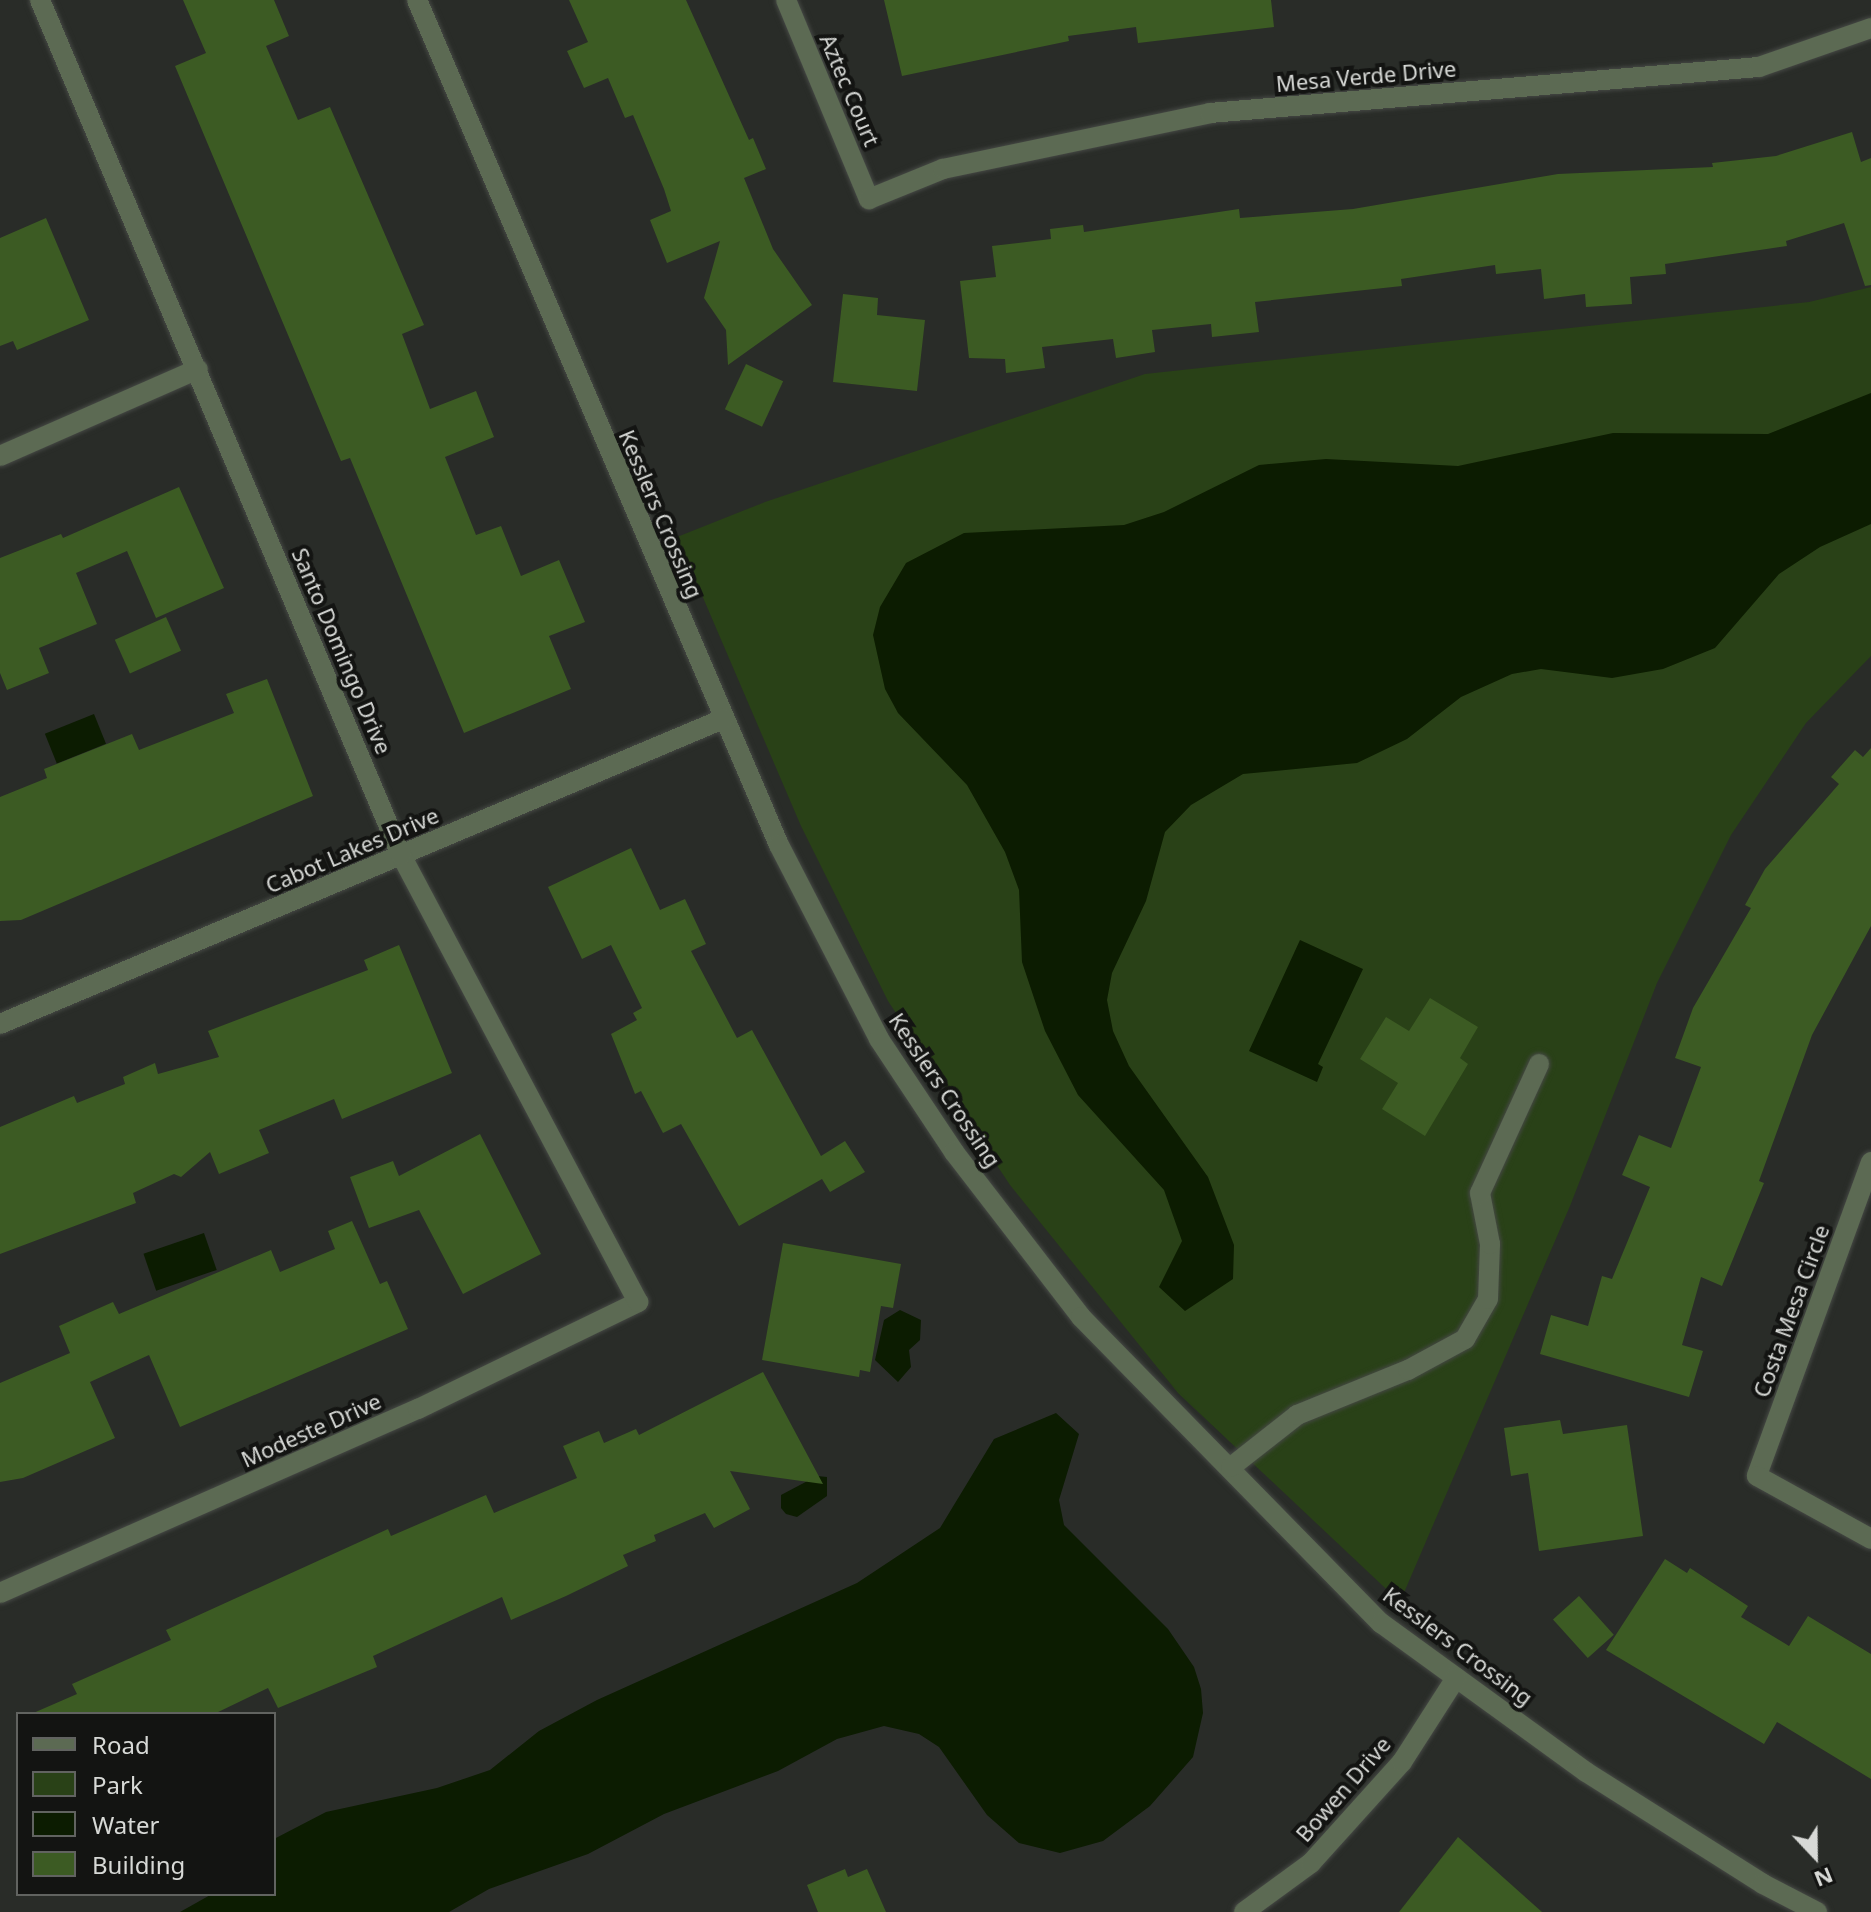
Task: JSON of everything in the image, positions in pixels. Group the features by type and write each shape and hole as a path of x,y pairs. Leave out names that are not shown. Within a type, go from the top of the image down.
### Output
{"street":[{"name":"Santo Domingo Drive","path":"40,0 401,855 638,1302"},
{"name":"Kesslers Crossing","path":"417,0 779,845 879,1039 954,1152 1081,1317 1381,1623 1586,1772 1763,1884 1817,1912"},
{"name":"Aztec Court","path":"786,0 869,199"},
{"name":"Mesa Verde Drive","path":"869,199 943,169 1210,113 1759,67 1871,28"},
{"path":"0,456 198,369"},
{"name":"Cabot Lakes Drive","path":"0,1024 723,719"},
{"path":"1231,1467 1297,1415 1408,1370 1465,1339 1488,1299 1490,1244 1480,1193 1539,1064"},
{"name":"Costa Mesa Circle","path":"1871,1162 1757,1476 1871,1539"},
{"name":"Modeste Drive","path":"0,1593 418,1409 638,1302"},
{"name":"Bowen Drive","path":"1244,1912 1311,1863 1402,1762 1456,1678"}],"green space":[{"path":"1871,287 1871,656 1806,723 1731,835 1657,983 1570,1206 1400,1602 1178,1393 1010,1185 888,1001 801,826 677,537 765,502 1145,374 1809,302"}],"water":[{"path":"1871,393 1871,524 1820,547 1779,574 1715,648 1663,669 1612,678 1541,669 1512,674 1461,697 1407,739 1357,763 1243,774 1191,805 1165,832 1146,901 1112,973 1107,1000 1113,1031 1129,1066 1208,1177 1234,1245 1233,1279 1185,1311 1159,1287 1182,1241 1164,1190 1078,1095 1045,1031 1022,962 1019,890 1005,852 967,785 898,713 885,689 873,635 880,607 906,563 964,533 1124,525 1164,512 1259,465 1326,459 1458,466 1613,433 1768,434"},
{"path":"94,714 106,744 57,764 45,734"},
{"path":"1300,940 1363,969 1318,1064 1323,1067 1317,1082 1249,1051"},
{"path":"204,1233 217,1270 156,1291 143,1254"},
{"path":"900,1310 921,1320 920,1340 909,1350 911,1367 898,1382 875,1360 884,1320"},
{"path":"1056,1413 1079,1434 1059,1500 1064,1525 1168,1629 1194,1667 1201,1689 1203,1713 1193,1757 1150,1806 1103,1841 1060,1853 1019,1843 987,1815 939,1747 919,1734 884,1726 837,1739 778,1771 664,1814 588,1854 489,1889 449,1912 180,1912 208,1896 276,1896 276,1838 326,1812 437,1788 490,1770 539,1731 597,1700 857,1583 940,1528 994,1439"},
{"path":"817,1476 827,1477 827,1496 797,1517 786,1514 781,1508 781,1495"}],"building":[{"path":"183,0 274,0 289,36 266,46 298,120 330,107 424,325 402,334 430,409 476,391 494,437 445,457 476,535 501,526 521,576 559,560 585,622 549,636 571,689 464,733 350,458 341,461 175,66 206,53"},
{"path":"569,0 686,0 749,140 753,138 766,169 744,178 773,249 812,305 728,365 726,330 704,298 720,241 667,263 650,220 671,211 664,189 633,115 625,118 608,78 584,88 567,51 588,42"},
{"path":"884,0 1271,0 1274,27 1138,43 1136,27 1068,36 1069,41 902,76"},
{"path":"1852,132 1861,162 1871,158 1871,285 1865,286 1844,223 1786,241 1787,246 1665,264 1666,274 1630,277 1632,304 1586,307 1585,294 1544,299 1541,269 1496,274 1495,265 1401,279 1402,286 1255,302 1259,332 1212,337 1211,324 1152,330 1155,352 1116,358 1113,339 1042,347 1045,368 1006,373 1005,359 969,358 960,281 996,277 992,246 1051,239 1050,229 1083,225 1084,232 1239,209 1240,218 1353,209 1558,174 1713,167 1712,163 1776,156"},
{"path":"46,218 89,320 17,350 13,341 0,346 0,238"},
{"path":"843,294 878,298 877,315 925,320 917,391 833,382"},
{"path":"746,364 783,381 762,427 725,409"},
{"path":"179,487 224,588 156,618 127,551 76,573 97,624 39,648 49,673 7,690 0,673 0,558 61,534 63,538"},
{"path":"166,617 181,651 130,674 115,640"},
{"path":"267,679 313,796 21,920 0,921 0,797 47,778 44,769 132,734 139,750 234,713 226,694"},
{"path":"1871,748 1871,926 1812,1035 1759,1181 1764,1183 1722,1286 1701,1277 1682,1345 1703,1351 1689,1397 1540,1354 1551,1315 1588,1326 1602,1276 1612,1279 1650,1187 1622,1175 1639,1135 1671,1148 1701,1067 1675,1058 1693,1008 1751,908 1745,905 1765,869 1839,784 1831,777 1855,750 1863,757"},
{"path":"631,848 660,910 685,899 706,944 691,951 737,1038 752,1030 821,1156 845,1141 865,1172 830,1192 822,1179 739,1226 681,1124 663,1133 641,1091 635,1094 611,1034 637,1020 633,1013 642,1008 611,945 582,959 548,887"},
{"path":"399,945 452,1073 342,1119 334,1099 259,1130 269,1153 219,1174 210,1152 181,1177 174,1174 133,1193 136,1203 0,1254 0,1127 74,1096 77,1103 125,1084 123,1077 155,1063 158,1074 219,1057 208,1031 368,970 364,960"},
{"path":"1430,998 1478,1027 1460,1058 1468,1064 1425,1136 1382,1109 1398,1083 1360,1059 1386,1017 1409,1031"},
{"path":"480,1134 541,1254 463,1294 419,1210 369,1228 350,1177 393,1161 399,1176"},
{"path":"352,1221 380,1284 387,1281 408,1329 180,1427 149,1355 90,1382 115,1438 23,1478 0,1482 0,1383 70,1353 59,1326 113,1302 119,1314 271,1250 280,1272 335,1249 328,1231"},
{"path":"783,1243 901,1264 893,1308 881,1306 870,1372 860,1370 859,1377 762,1360"},
{"path":"763,1372 823,1484 730,1471 750,1509 714,1528 705,1513 654,1535 656,1541 623,1555 628,1566 566,1596 511,1620 502,1597 373,1656 377,1667 278,1708 268,1688 218,1712 36,1712 77,1694 72,1684 171,1640 166,1630 388,1529 391,1536 486,1495 494,1513 577,1478 563,1446 599,1431 604,1443 636,1429 639,1435"},
{"path":"1560,1420 1563,1434 1627,1425 1643,1536 1539,1551 1528,1473 1511,1476 1504,1428"},
{"path":"1665,1559 1687,1573 1690,1568 1748,1606 1741,1617 1789,1646 1808,1616 1871,1654 1871,1779 1777,1722 1764,1744 1606,1650"},
{"path":"1579,1596 1614,1635 1588,1658 1553,1619"},
{"path":"1458,1837 1542,1912 1399,1912"},
{"path":"845,1869 848,1877 867,1869 886,1912 818,1912 807,1885"}]}
